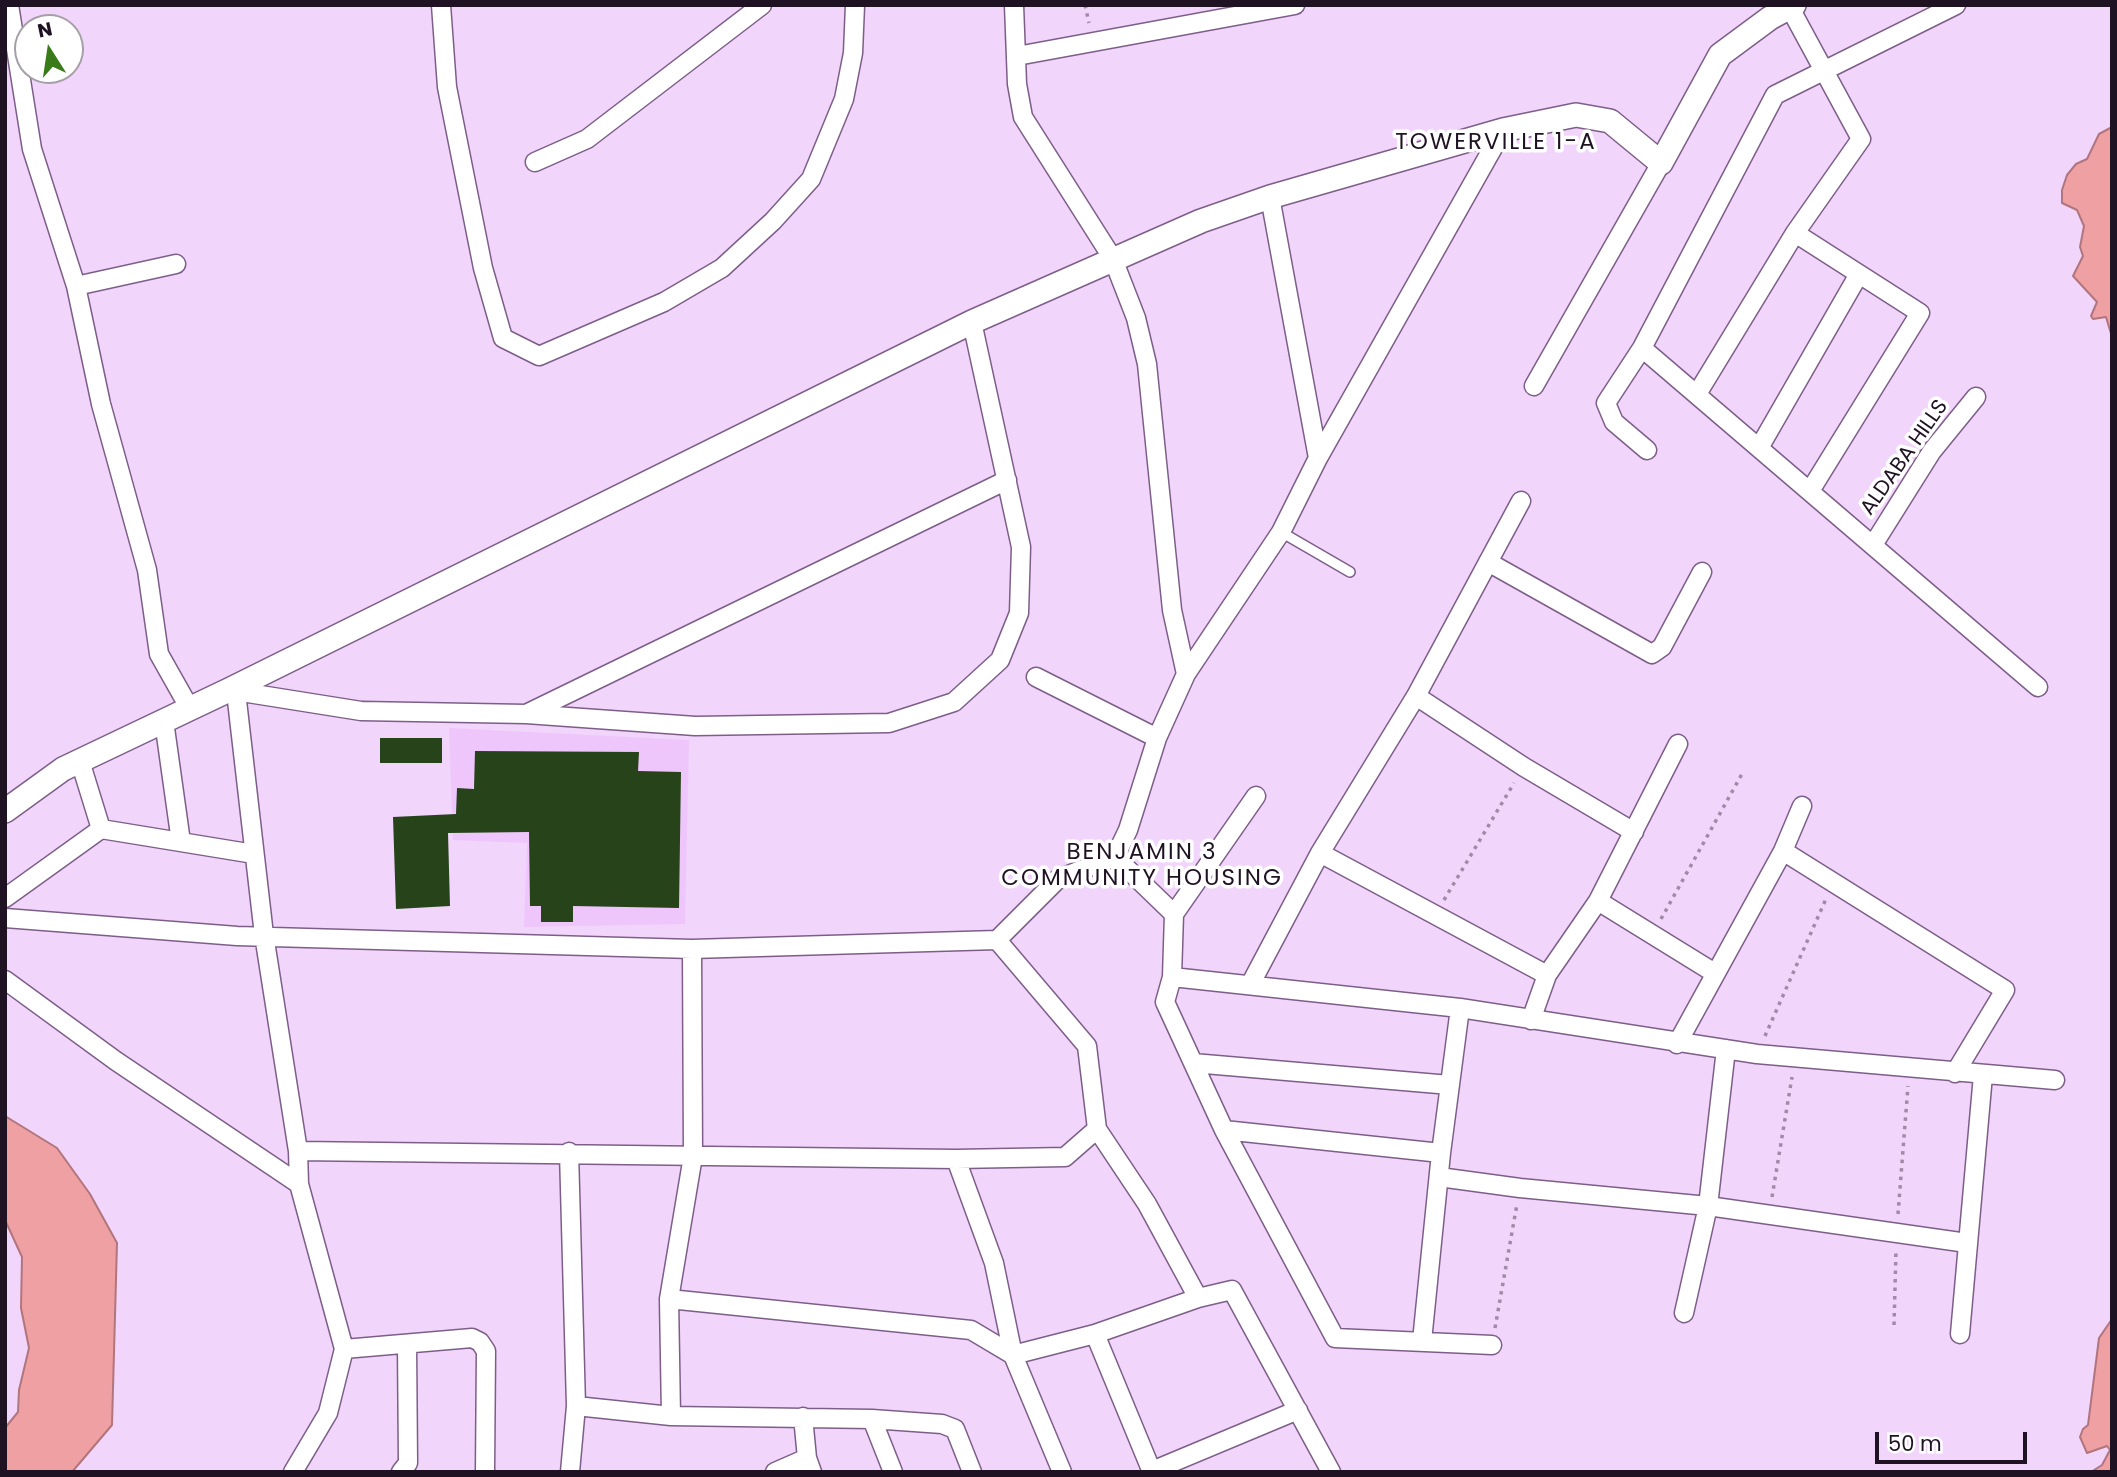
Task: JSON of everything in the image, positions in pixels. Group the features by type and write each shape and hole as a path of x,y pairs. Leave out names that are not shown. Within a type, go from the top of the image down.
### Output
{"street":[{"path":"9,5 32,149 76,286 100,404 147,570 159,654 190,709"},
{"path":"441,5 447,87 483,268 503,338 538,356 664,302 722,268 773,221 811,179 844,99 853,53 855,5"},
{"path":"535,162 587,139 762,5"},
{"path":"1014,5 1017,84 1023,117 1113,259 1136,318 1147,364 1172,610 1186,674"},
{"path":"1017,56 1295,5"},
{"path":"1647,450 1614,422 1606,402 1642,348 1775,95 1956,5"},
{"path":"1534,386 1720,55 1770,18 1792,6 1861,139 1795,233 1697,394"},
{"path":"5,811 63,769 232,691 972,322 1201,221 1270,197 1503,130 1576,115 1610,121 1661,163"},
{"path":"5,918 264,935 692,949 997,940 1058,879 1115,857 1128,830 1157,738 1186,674 1280,532 1318,458 1503,130"},
{"path":"1270,197 1318,458"},
{"path":"1795,233 1920,313 1810,491"},
{"path":"76,286 176,264"},
{"path":"1759,448 1858,274"},
{"path":"232,691 361,712 526,714 695,726 890,723 954,702 1000,660 1019,614 1021,547 972,322"},
{"path":"1642,348 2038,687"},
{"name":"ALDABA HILLS","path":"1873,545 1932,451 1976,397"},
{"path":"526,714 1007,480"},
{"path":"1250,985 1320,853 1416,696 1521,501"},
{"path":"1488,562 1651,654 1662,648 1702,572"},
{"path":"1036,677 1157,738"},
{"path":"232,691 264,935 298,1151 299,1184 344,1349 328,1413 293,1472"},
{"path":"1416,696 1524,767 1634,832"},
{"path":"164,721 181,842"},
{"path":"1531,1020 1547,975 1598,901 1678,744"},
{"path":"80,761 101,829"},
{"path":"1256,796 1174,914 1172,977 1165,1002 1224,1130 1335,1338 1492,1345"},
{"path":"1676,1044 1713,972 1783,851 1802,806"},
{"path":"5,898 101,829 254,854"},
{"path":"1783,851 2005,990 1955,1073"},
{"path":"1320,853 1547,975"},
{"path":"1115,857 1174,914"},
{"path":"1598,901 1713,972"},
{"path":"997,940 1087,1046 1097,1129 1147,1204 1198,1298"},
{"path":"671,1416 669,1298 693,1156 692,949"},
{"path":"1172,977 1460,1008 1676,1044 1757,1054 2054,1080"},
{"path":"5,980 116,1061 157,1086 299,1184"},
{"path":"1422,1341 1441,1153 1460,1008"},
{"path":"1684,1313 1708,1206 1726,1049"},
{"path":"1193,1063 1450,1084"},
{"path":"1960,1334 1983,1075"},
{"path":"298,1151 569,1152 956,1159 1065,1157 1097,1129"},
{"path":"1224,1130 1441,1153"},
{"path":"569,1152 576,1406 570,1472"},
{"path":"956,1159 994,1263 1013,1355 1062,1472"},
{"path":"1439,1177 1520,1188 1708,1206 1967,1243"},
{"path":"669,1298 971,1330 1013,1355 1095,1334 1198,1298 1232,1290 1331,1472"},
{"path":"1095,1334 1152,1471 1298,1410"},
{"path":"344,1349 472,1338 480,1342 486,1351 485,1472"},
{"path":"401,1472 408,1463 407,1344"},
{"path":"576,1406 671,1416 872,1419 942,1424 955,1429 972,1472"},
{"path":"775,1472 810,1465 803,1418"},
{"path":"872,1419 893,1472"}],"lane":[{"path":"1280,532 1350,572"}],"path":[{"path":"1436,914 1524,767"},
{"path":"1653,933 1742,774"},
{"path":"1757,1054 1834,881"},
{"path":"1768,1216 1795,1058"},
{"path":"1894,1325 1896,1233 1909,1069"},
{"path":"1492,1345 1520,1188"}],"shaded area":[{"path":"2112,127 2112,337 2106,317 2093,319 2091,316 2097,302 2073,276 2083,256 2080,247 2084,226 2077,210 2062,203 2062,190 2067,175 2076,164 2087,159 2099,134"},
{"path":"449,728 689,740 685,924 524,927 527,843 453,840"},
{"path":"5,1116 57,1148 90,1194 117,1243 112,1425 72,1472 5,1472 5,1428 18,1412 19,1390 29,1348 21,1308 22,1257 5,1220"},
{"path":"2112,1319 2112,1472 2091,1472 2102,1465 2110,1450 2107,1446 2087,1453 2080,1437 2088,1425 2099,1338"}],"building":[{"path":"380,738 442,738 442,763 380,763"},
{"path":"475,751 639,752 638,771 681,772 679,908 573,906 573,922 541,922 541,906 530,906 529,832 448,833 450,906 396,909 393,817 456,814 457,788 474,789"}],"district":[{"name":"TOWERVILLE 1-A","path":"1496,143"},
{"name":"BENJAMIN 3 COMMUNITY HOUSING","path":"1142,866"}]}
